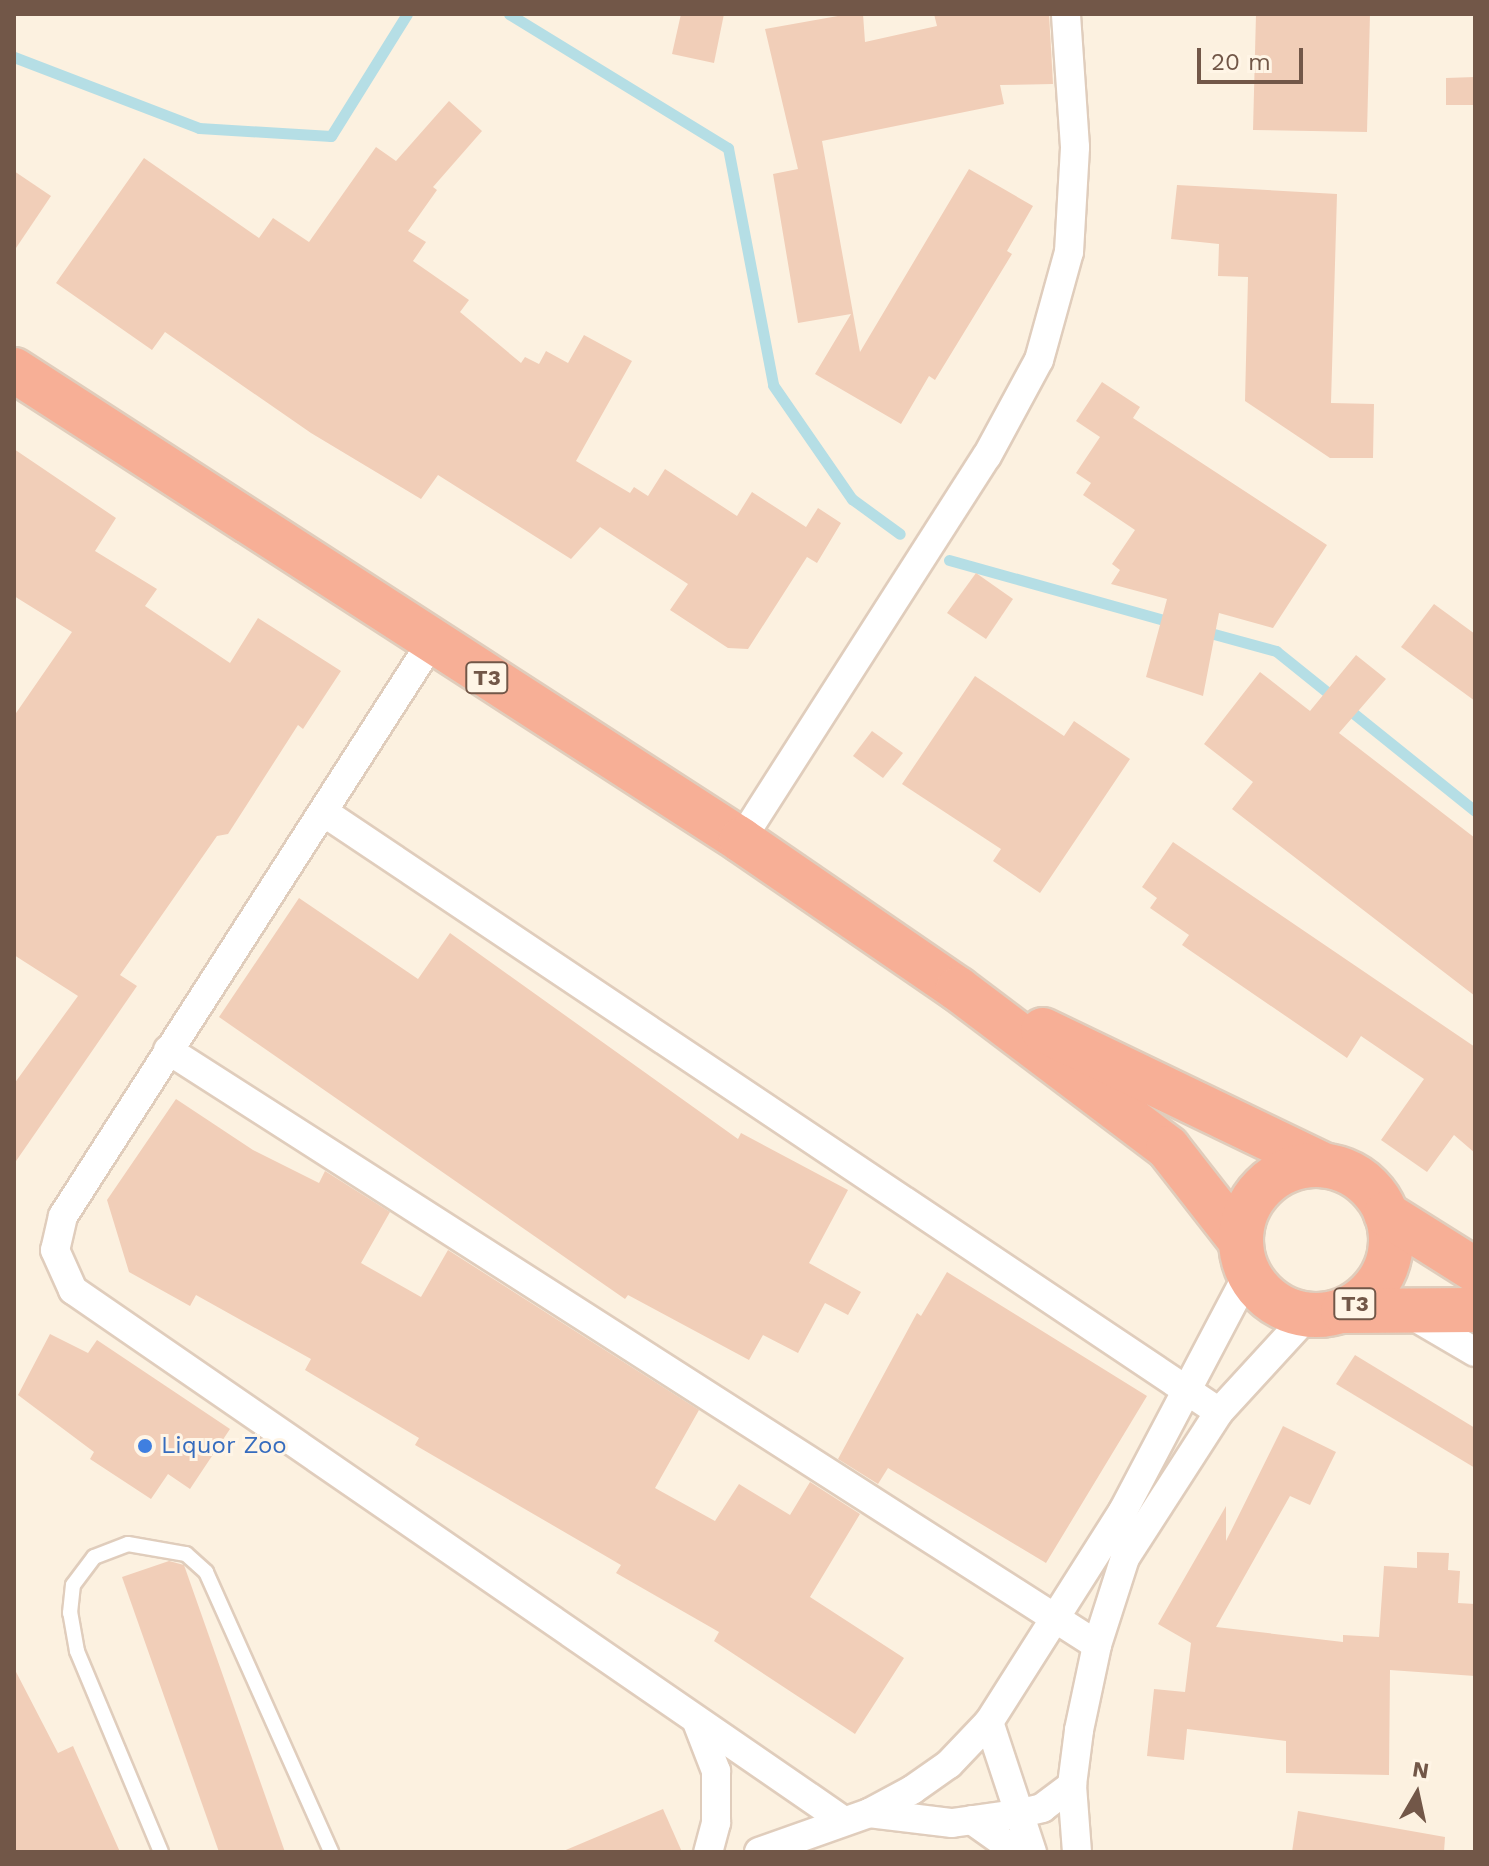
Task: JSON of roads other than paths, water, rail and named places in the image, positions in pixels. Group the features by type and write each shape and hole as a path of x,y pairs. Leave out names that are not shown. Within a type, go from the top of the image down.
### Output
{"highway":[{"name":"T3","path":"14,370 431,643 741,840 958,989 1168,1148 1244,1257 1263,1295 1284,1310 1326,1313 1399,1308 1475,1310"},
{"name":"T3","path":"958,989 1324,1165 1362,1180 1386,1214 1475,1270"},
{"path":"1244,1257 1245,1214 1258,1192 1299,1167 1324,1165"},
{"name":"T3","path":"1326,1313 1365,1298 1389,1261 1386,1214"}],"street":[{"path":"741,840 987,456 1039,360 1069,252 1075,147 1066,14"},
{"path":"431,643 325,813 168,1050 63,1216 55,1250 73,1290 697,1722 857,1817 952,1823 1017,1814 1042,1808 1072,1785"},
{"path":"325,813 1187,1394 1219,1412"},
{"path":"168,1050 1055,1622 1097,1645"},
{"path":"759,1852 857,1817 949,1764 989,1722 1055,1622 1187,1394 1244,1257"},
{"path":"1399,1308 1475,1352"},
{"path":"1077,1852 1072,1785 1097,1645 1125,1558 1219,1412 1326,1313"},
{"path":"697,1722 716,1771 716,1823 708,1852"},
{"path":"989,1722 1032,1852"},
{"path":"972,1820 1017,1852"}],"lane":[{"path":"161,1852 77,1651 70,1613 73,1585 94,1557 128,1544 186,1554 206,1572 331,1852"}],"waterway":[{"path":"14,57 199,128 331,136 407,14"},
{"path":"509,14 728,148 773,385 852,499 900,534"},
{"path":"949,560 1175,623"},
{"path":"1203,631 1276,651 1475,811"}],"place":[{"name":"Liquor Zoo","path":"145,1446"}]}
